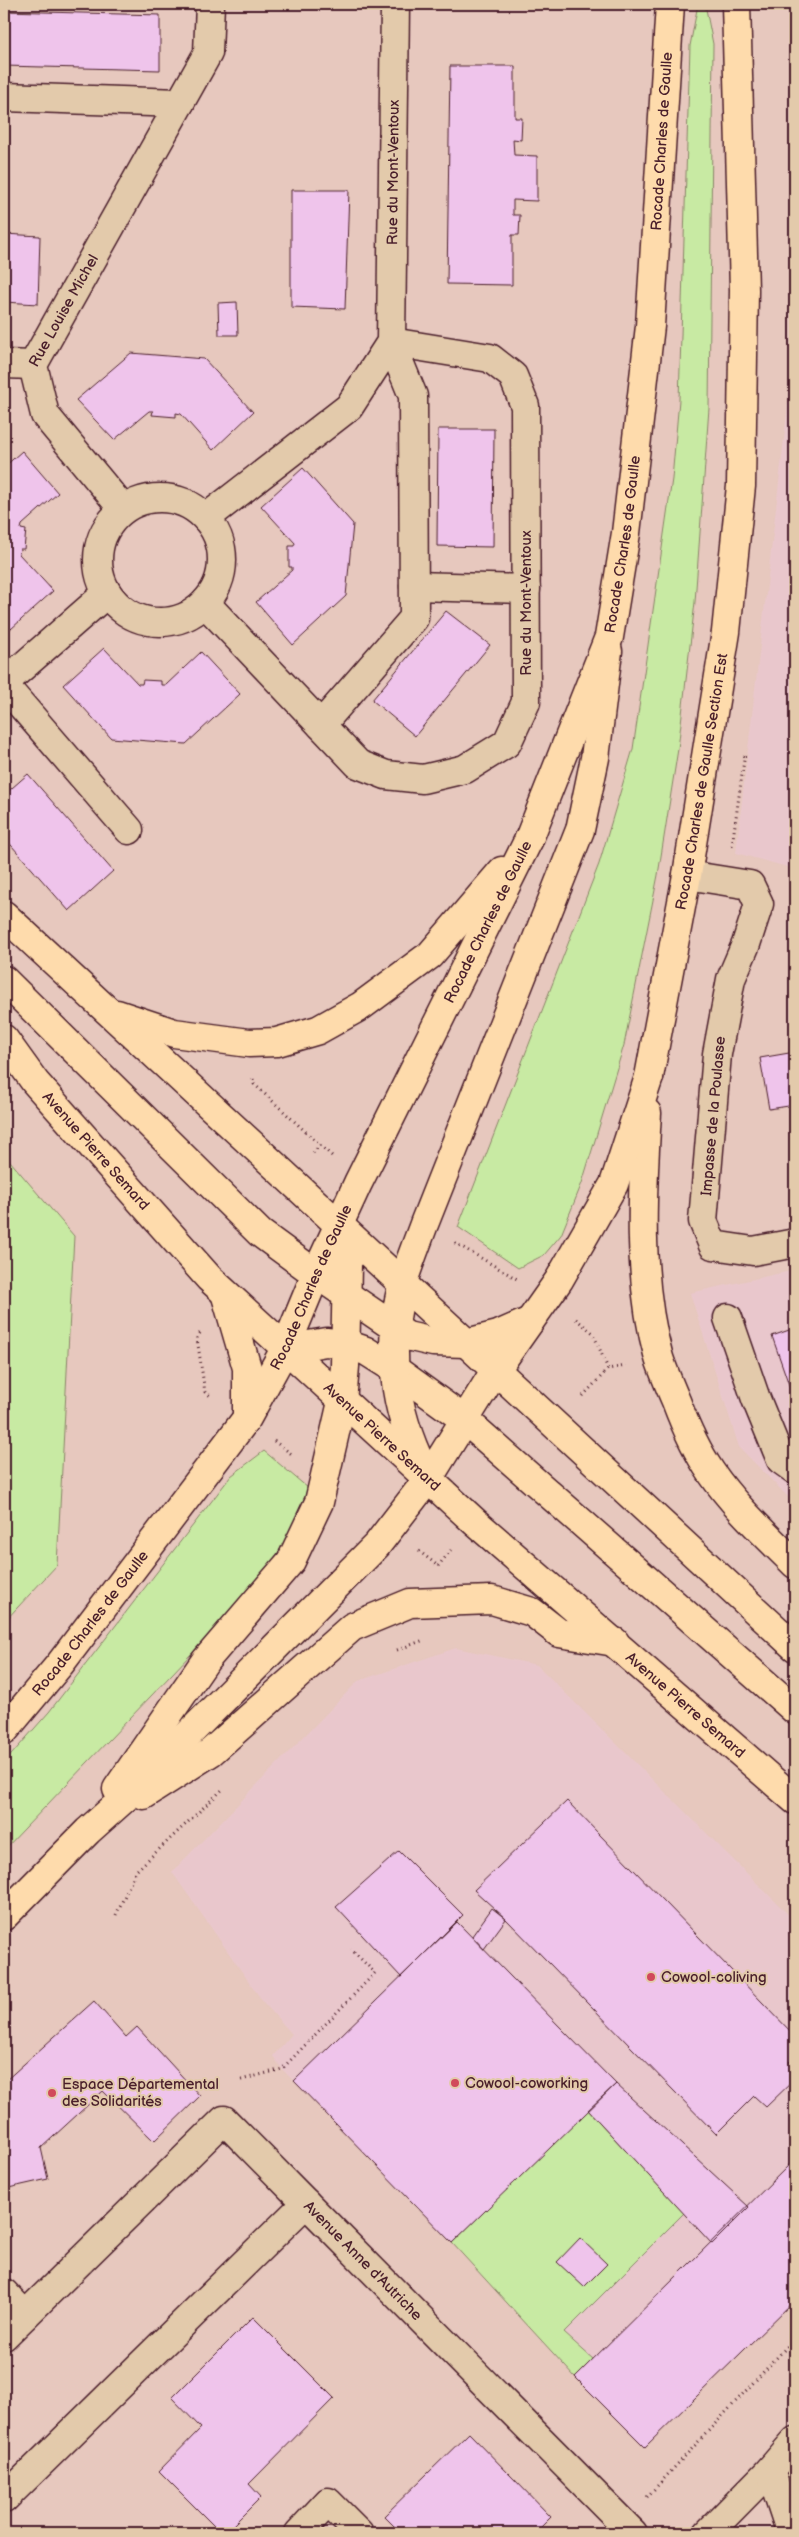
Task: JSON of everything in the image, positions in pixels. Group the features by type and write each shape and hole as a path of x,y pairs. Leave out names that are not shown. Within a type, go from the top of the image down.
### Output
{"main road":[{"name":"Rocade Charles de Gaulle","path":"4,1731 60,1664 248,1418 285,1349 339,1223 528,839 609,637 626,533 650,326 670,4"},
{"name":"Rocade Charles de Gaulle Section Est","path":"649,1077 687,875 726,632 741,486 744,290 736,4"},
{"path":"428,1479 410,1442 401,1412 393,1368 396,1329 403,1282 424,1224 580,830 596,758 609,637"},
{"path":"107,1011 174,1033 213,1040 249,1043 277,1042 318,1030 361,1006 430,955 528,839"},
{"path":"4,915 403,1282 495,1371 795,1647"},
{"path":"4,980 260,1233 396,1329 407,1336 434,1342 466,1343 498,1336 530,1321"},
{"name":"Avenue Pierre Semard","path":"4,1039 35,1082 208,1278 475,1522 795,1800"},
{"path":"4,1916 377,1545 428,1479 495,1371 559,1280 614,1184 649,1077"},
{"path":"649,1077 642,1211 647,1282 660,1358 686,1426 711,1472 742,1510 795,1564"},
{"path":"88,1831 206,1660 291,1562 319,1502 342,1402 346,1344 347,1264 339,1223"},
{"path":"226,1294 247,1368 248,1418"},
{"path":"285,1349 326,1342 346,1344 366,1351 393,1368 465,1420 795,1710"},
{"path":"88,1831 211,1752 352,1627 410,1604 492,1600 532,1612 559,1633 615,1642"}],"street":[{"name":"Rue Louise Michel","path":"123,509 45,416 32,365 208,53 210,4"},
{"name":"Rue du Mont-Ventoux","path":"321,725 414,618 414,396 391,342 395,4"},
{"path":"4,97 180,103"},
{"path":"206,518 349,407 391,342"},
{"name":"Rue du Mont-Ventoux","path":"205,603 358,764 386,776 423,779 464,769 507,743 526,702 525,406 513,376 490,358 391,342"},
{"path":"4,364 32,365"},
{"path":"162,497 182,501 206,518 214,527 221,546 222,567 216,586 205,603 190,614 172,621 153,622 135,617 119,607 107,593 100,575 98,557 101,538 110,522 123,509 141,500 162,497"},
{"path":"414,586 526,589"},
{"path":"107,593 4,684 129,830"},
{"name":"Impasse de la Poulasse","path":"687,875 750,885 759,904 746,944 731,979 717,1054 703,1221 713,1245 753,1251 795,1243"},
{"path":"4,925 52,961"},
{"path":"728,1318 756,1399 782,1460 795,1470"},
{"path":"4,2336 224,2120 306,2203"},
{"name":"Avenue Anne d'Autriche","path":"4,2500 306,2203 628,2528"},
{"path":"4,2293 25,2315"},
{"path":"708,2533 770,2470 795,2441"},
{"path":"770,2470 790,2533"},
{"path":"299,2533 328,2502 359,2533"}],"path":[{"path":"253,1076 254,1084 338,1161"},
{"path":"451,1240 509,1275"},
{"path":"203,1328 197,1338 204,1392 218,1401"},
{"path":"583,1396 608,1370 627,1366"},
{"path":"419,1551 438,1566"},
{"path":"241,2080 282,2069 375,1973 352,1949"},
{"path":"628,2528 795,2338"}],"shaded area":[{"path":"795,344 795,869 736,853"},
{"path":"795,1270 795,1504 739,1447 690,1293"},
{"path":"456,1648 537,1665 795,1921 795,2300 645,2447 575,2377 452,2243 282,2069 273,2056 292,2034 264,2003 172,1872 358,1681"}],"green space":[{"path":"698,4 705,4 713,44 709,408 695,602 678,749 658,875 624,1045 582,1183 561,1235 544,1255 518,1268 458,1227 599,864 633,749 672,479 679,400 690,46"},
{"path":"4,1154 74,1236 57,1565 4,1622"},
{"path":"264,1451 308,1488 291,1533 255,1587 4,1850 4,1763 49,1712 231,1476"},
{"path":"588,2110 684,2213 564,2333 593,2359 575,2377 452,2243"}],"building":[{"path":"4,11 160,15 160,70 4,66"},
{"path":"450,66 515,66 515,118 522,118 521,140 513,139 514,155 537,156 537,201 513,200 513,215 520,215 519,235 512,235 512,285 447,284"},
{"path":"291,190 349,190 345,309 291,307"},
{"path":"4,234 40,236 38,304 4,302"},
{"path":"237,302 238,335 219,335 218,303"},
{"path":"131,353 204,359 253,412 213,450 181,414 176,413 176,417 152,415 153,411 149,411 114,440 76,400"},
{"path":"438,429 494,429 493,547 437,546"},
{"path":"22,451 58,493 22,525 21,529 26,530 24,549 20,549 19,554 53,591 11,629 4,621 4,467"},
{"path":"303,468 353,524 346,596 293,645 256,602 292,570 292,567 289,567 289,546 294,546 295,543 261,506"},
{"path":"446,611 490,645 415,736 372,700"},
{"path":"104,648 138,684 142,684 143,680 161,681 161,685 166,685 201,652 240,694 186,744 111,738 63,685"},
{"path":"28,774 113,871 69,911 4,837 4,795"},
{"path":"795,1052 795,1105 769,1109 760,1058"},
{"path":"795,1328 795,1402 772,1336"},
{"name":"Cowool-coliving","path":"567,1801 795,2036 795,2056 789,2062 795,2069 795,2079 766,2107 754,2096 716,2134 506,1919 474,1890"},
{"path":"399,1851 463,1915 401,1977 336,1907"},
{"path":"492,1908 506,1919 484,1949 472,1936"},
{"name":"Cowool-coworking","path":"457,1922 616,2084 452,2243 294,2081"},
{"name":"Espace Départemental des Solidarités","path":"94,2001 126,2037 137,2027 200,2096 154,2141 103,2091 41,2148 48,2179 4,2189 4,2082"},
{"path":"616,2084 749,2207 712,2244 588,2110"},
{"path":"795,2159 795,2300 645,2447 575,2377"},
{"path":"580,2238 607,2264 584,2287 557,2262"},
{"path":"253,2317 334,2398 249,2484 261,2497 225,2533 221,2533 159,2471 201,2428 172,2398"},
{"path":"469,2433 551,2517 535,2533 401,2533 384,2516"}],"place":[{"name":"Cowool-coliving","path":"651,1977"},
{"name":"Cowool-coworking","path":"455,2083"},
{"name":"Espace Départemental des Solidarités","path":"52,2093"}]}
